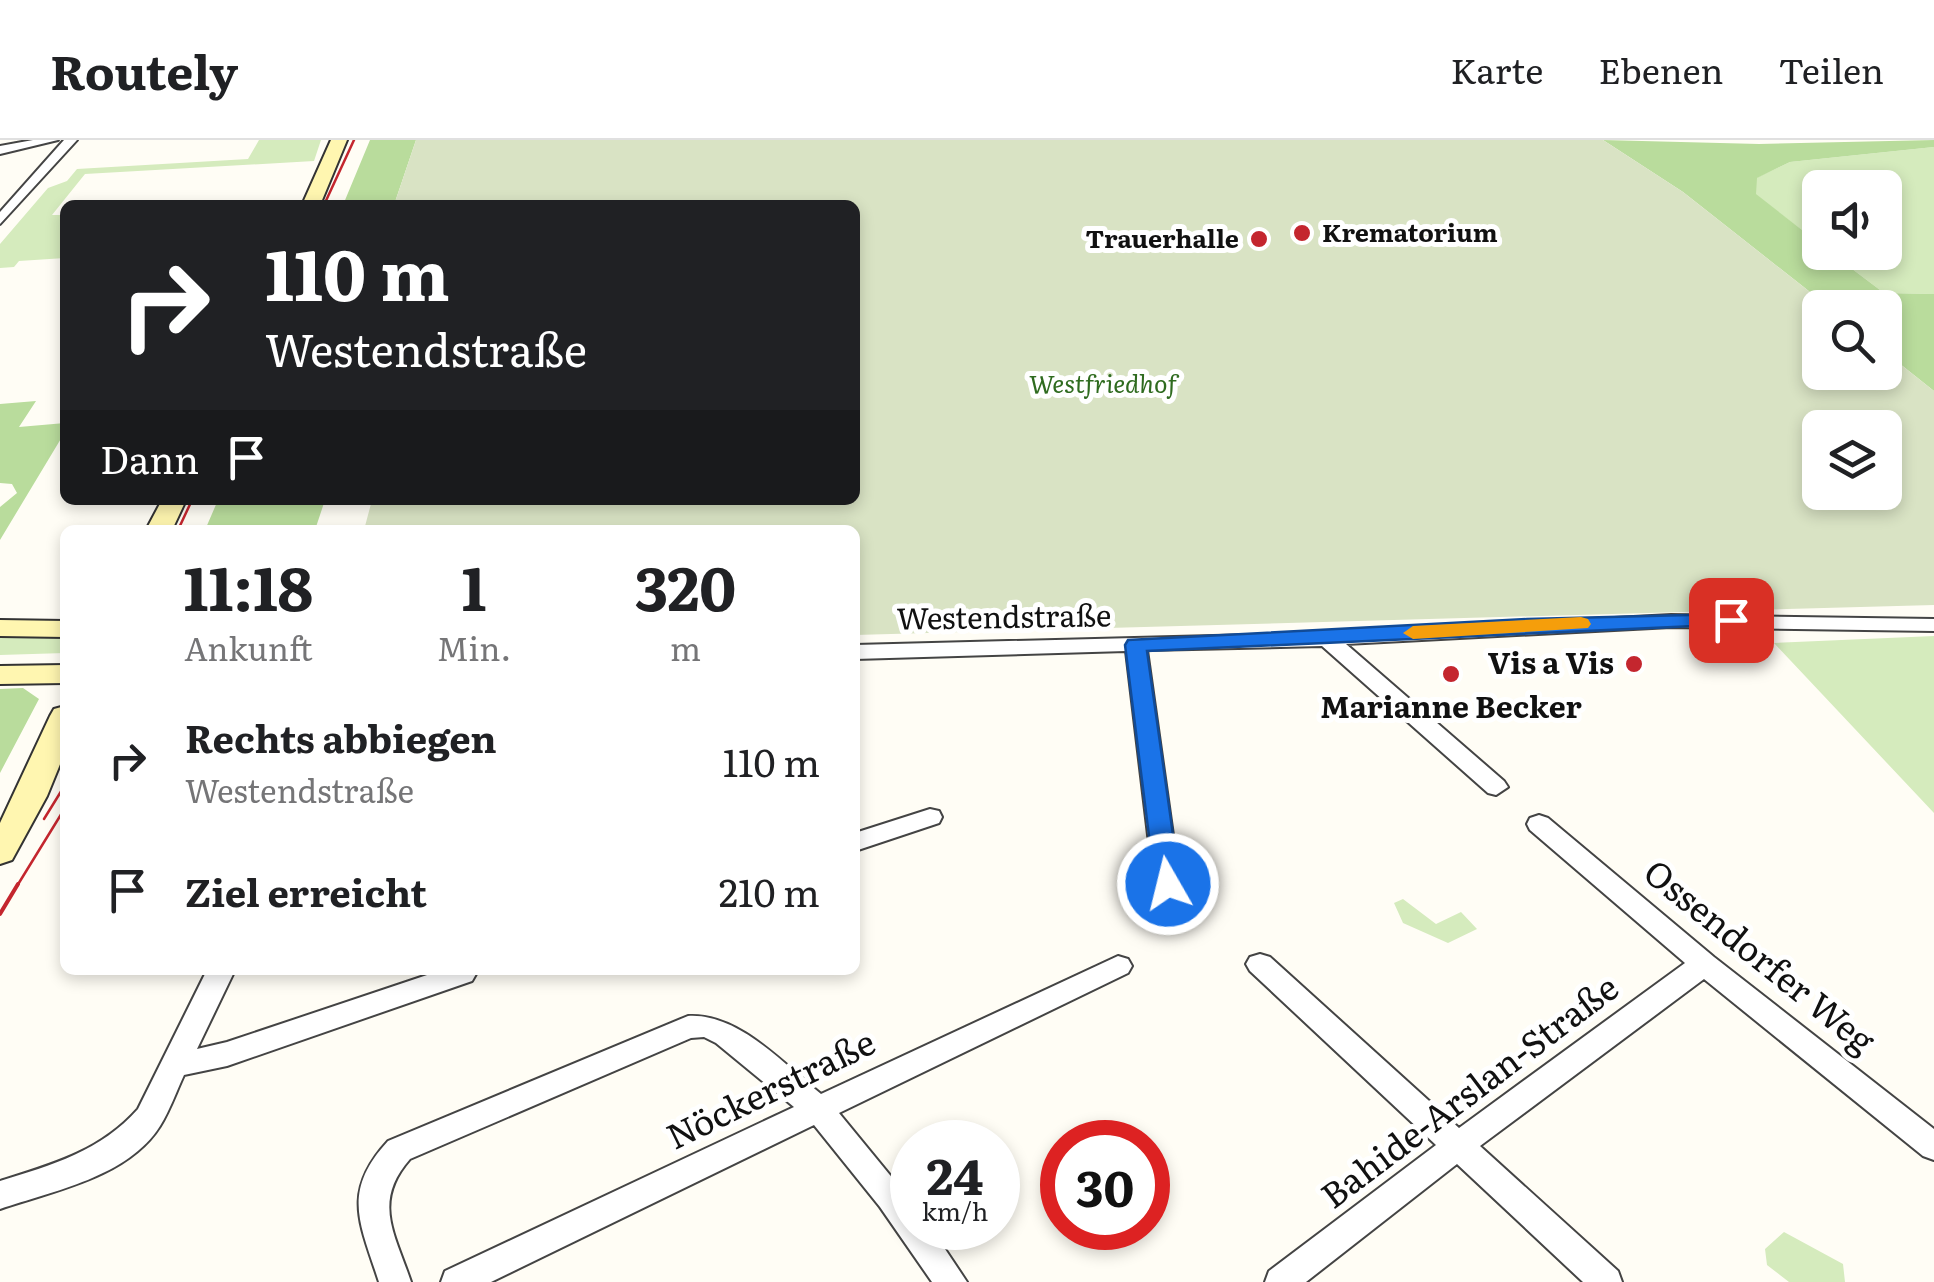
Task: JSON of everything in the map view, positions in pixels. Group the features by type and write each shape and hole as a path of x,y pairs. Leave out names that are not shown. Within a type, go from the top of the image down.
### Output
{"main road":[{"path":"313,200 338,140"},
{"path":"0,628 60,629"},
{"path":"14,675 60,674"},
{"path":"14,675 54,692 60,706"},
{"path":"0,852 32,796 60,729"}],"street":[{"path":"0,150 52,140"},
{"path":"0,220 70,140"},
{"name":"Westendstraße","path":"860,652 1327,638 1670,620 1934,625"},
{"path":"1327,638 1496,788"},
{"path":"1136,645 1168,884"},
{"path":"860,840 930,817"},
{"name":"Ossendorfer Weg","path":"1539,824 1704,964 1934,1147"},
{"path":"1260,964 1606,1282"},
{"name":"Bahide-Arslan-Straße","path":"1281,1282 1704,964"},
{"name":"Nöckerstraße","path":"457,1282 1118,966"},
{"path":"0,1195 114,1153 134,1140 149,1118 218,975"},
{"path":"173,1066 227,1054 459,975"},
{"path":"395,1282 369,1194 378,1170 398,1150 688,1026 706,1026 726,1034 818,1108 891,1197 951,1282"}],"green space":[{"path":"259,140 321,140 314,161 85,174 60,200 52,215 60,215 60,258 19,261 14,267 0,268 0,244 48,188 67,181 77,169 248,159"},
{"path":"370,140 416,140 396,200 345,200"},
{"name":"Westfriedhof","path":"416,140 1603,140 1683,192 1807,290 1802,290 1802,390 1902,390 1902,366 1934,391 1934,605 860,635 860,525 365,525 371,505 860,505 860,200 396,200"},
{"path":"1603,140 1759,144 1934,140 1934,147 1790,162 1757,178 1756,194 1802,230 1802,270 1854,270 1880,290 1807,290 1683,192"},
{"path":"1934,147 1934,294 1880,290 1854,270 1902,270 1902,170 1802,170 1802,230 1756,195 1756,178 1790,162"},
{"path":"1902,293 1934,294 1934,391 1902,366"},
{"path":"36,401 19,427 60,423 60,440 0,540 0,507 17,493 12,484 0,483 0,404"},
{"path":"216,505 323,505 317,525 207,525"},
{"path":"0,632 60,633 60,653 0,655"},
{"path":"1934,636 1934,813 1774,643"},
{"path":"23,688 39,699 0,773 0,689"},
{"path":"1403,899 1436,924 1461,912 1477,929 1448,943 1403,923 1394,903"},
{"path":"1784,1232 1843,1264 1845,1282 1789,1282 1767,1265 1765,1249"}],"tram line":[{"path":"326,200 354,140"},
{"path":"180,525 190,505"},
{"path":"44,819 60,793"},
{"path":"17,886 60,816"},
{"path":"0,914 18,884"}],"slow traffic":[{"path":"1413,633 1581,624"}],"place":[{"name":"Krematorium","path":"1302,233"},
{"name":"Trauerhalle","path":"1259,239"},
{"name":"Vis a Vis","path":"1634,664"},
{"name":"Marianne Becker","path":"1451,674"}],"route":[{"path":"1168,884 1136,645 1731,620"}]}
